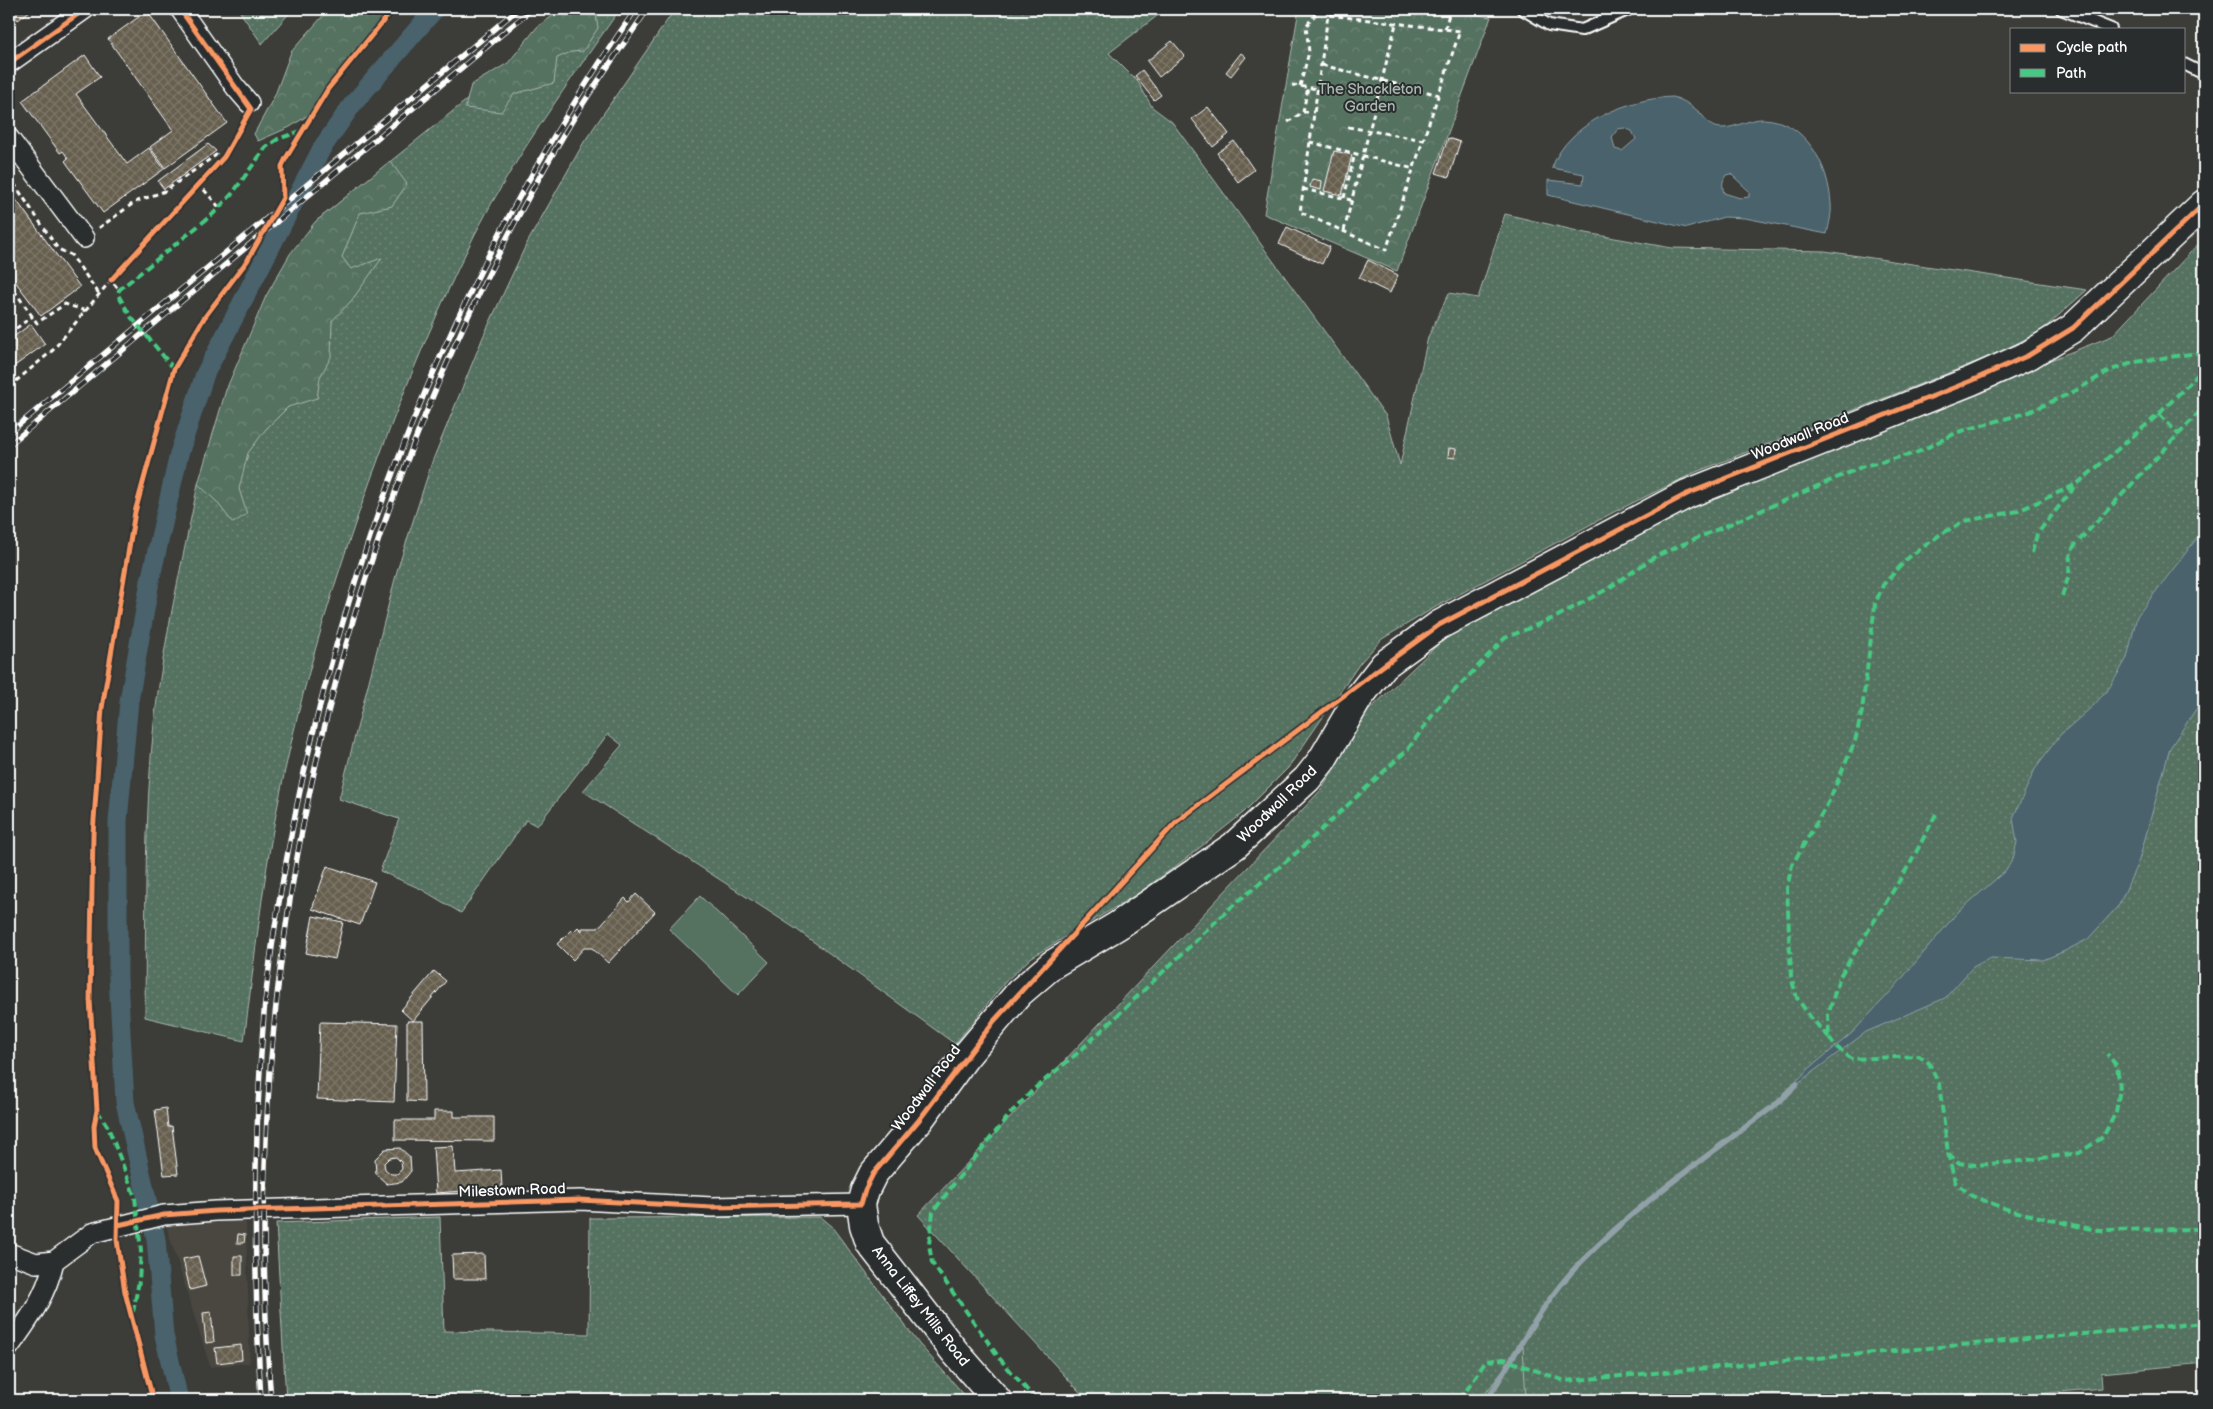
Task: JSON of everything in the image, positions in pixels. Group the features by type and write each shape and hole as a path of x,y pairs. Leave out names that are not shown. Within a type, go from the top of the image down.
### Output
{"main road":[{"name":"Woodwall Road","path":"861,1204 873,1174 919,1120 965,1057 1019,992 1053,964 1117,926 1234,846 1307,779 1322,760 1359,697 1384,665 1439,625 1687,494 1971,381 2029,355 2073,328 2204,204"},
{"name":"Anna Liffey Mills Road","path":"861,1204 864,1225 870,1243 949,1345 997,1400"}],"street":[{"path":"9,63 85,9"},
{"path":"180,9 249,104"},
{"path":"9,138 84,238"},
{"name":"Milestown Road","path":"54,1261 92,1233 125,1223 164,1215 216,1211 580,1200 712,1207 861,1204"},
{"path":"9,1253 36,1263 54,1261 50,1280 34,1312 9,1347"}],"lane":[{"path":"1522,9 1549,25 1582,30 1630,9"},
{"path":"2061,9 2108,28"},
{"path":"2186,65 2204,74"}],"path":[{"path":"1300,86 1310,52 1306,26 1318,11 1326,9 1328,15 1322,65 1300,212 1386,250 1460,31 1328,15"},
{"path":"1445,29 1449,14"},
{"path":"1344,231 1396,24"},
{"path":"1322,65 1439,95"},
{"path":"1292,85 1318,89"},
{"path":"1304,112 1308,87"},
{"path":"1288,122 1304,112 1314,112"},
{"path":"1348,127 1424,140"},
{"path":"1310,142 1414,169"},
{"path":"1344,198 1355,153"},
{"path":"66,252 135,202 165,191 216,155 222,160"},
{"path":"9,176 59,249 70,255 100,295"},
{"path":"198,183 219,208"},
{"path":"1303,189 1351,200"},
{"path":"54,253 59,249"},
{"path":"9,387 53,350 112,280 119,290"},
{"path":"9,283 38,323 65,304 86,311"},
{"path":"9,330 11,332 33,316"}],"shaded area":[{"path":"246,1221 250,1363 210,1367 166,1225"}],"green space":[{"path":"238,9 293,9 262,44"},
{"path":"329,9 390,9 307,116 290,127 258,141 254,134 275,95 291,52"},
{"path":"563,9 595,9 598,28 583,51 571,52 557,58 554,83 514,94 501,112 465,108 471,85 508,63 538,26"},
{"path":"565,9 620,9 525,147 475,234 426,339 370,482 322,626 293,735 267,866 244,1041 145,1017 147,833 154,723 179,573 198,484 230,505 247,452 348,282 315,222 504,70"},
{"path":"675,9 1166,9 1109,53 1138,82 1152,107 1172,122 1386,416 1400,465 1428,337 1449,293 1478,298 1505,214 1586,233 1672,248 1825,251 2087,290 2041,331 1994,355 1696,472 1614,512 1439,605 1382,639 1360,663 1288,768 1243,813 1139,893 1032,957 1006,981 955,1044 793,927 583,791 622,745 608,734 537,826 526,820 461,913 421,889 380,871 399,819 339,799 397,571 432,462 483,337 526,245 584,142"},
{"name":"The Shackleton Garden","path":"1299,9 1438,9 1491,17 1397,271 1264,214"},
{"path":"390,161 407,184 392,206 360,213 342,257 351,269 382,258 352,300 332,321 331,357 320,377 317,398 288,407 266,429 248,453 239,489 247,514 233,523 216,501 198,484 226,390 266,296 290,254 315,222"},
{"path":"2204,238 2204,1363 2101,1373 2102,1388 1975,1400 1087,1400 918,1215 1322,789 1364,715 1452,631 1721,489 2112,336"},
{"path":"700,896 769,962 738,995 669,929"},
{"path":"440,1217 444,1331 589,1334 590,1218 820,1217 832,1227 919,1344 969,1400 286,1400 276,1223"},
{"path":"1523,1346 1526,1400 1480,1400"}],"water":[{"path":"1673,97 1684,101 1696,109 1710,125 1715,127 1727,128 1764,119 1779,122 1792,128 1812,148 1826,175 1831,208 1827,234 1745,218 1724,217 1687,228 1548,195 1548,180 1583,184 1584,174 1552,168 1560,152 1571,138 1585,126 1619,108 1656,98","holes":["1624,128 1632,131 1636,139 1622,151 1615,149 1612,137 1618,129","1731,174 1749,191 1749,197 1740,198 1724,193 1724,179 1726,175"]},
{"path":"2204,529 2204,697 2170,748 2139,860 2119,905 2088,939 2065,951 2043,960 1990,958 1973,967 1945,998 1866,1032 1782,1095 1811,1067 1852,1033 1894,988 1957,913 2005,871 2013,859 2017,842 2013,818 2036,767 2060,735 2094,705 2110,687 2127,658 2137,616"}],"building":[{"path":"9,9 30,9 31,10 18,20"},
{"path":"147,11 227,123 165,168 150,147 173,130 108,39"},
{"path":"1172,41 1185,56 1159,77 1147,61"},
{"path":"1241,53 1246,57 1231,76 1226,72"},
{"path":"85,55 100,77 76,94 127,164 149,148 164,169 103,213 65,161 68,158 63,151 60,153 22,101"},
{"path":"1142,70 1161,95 1154,100 1135,76"},
{"path":"1208,107 1229,134 1213,147 1192,119"},
{"path":"1448,138 1460,142 1449,177 1436,173"},
{"path":"1234,141 1254,170 1238,182 1217,153"},
{"path":"208,144 216,151 164,189 158,181"},
{"path":"1334,151 1352,155 1342,195 1324,191"},
{"path":"1312,179 1322,181 1321,190 1310,187"},
{"path":"14,197 80,287 41,316 9,273 9,202"},
{"path":"1287,227 1330,247 1322,264 1279,244"},
{"path":"1368,260 1398,275 1390,293 1359,278"},
{"path":"31,324 45,344 9,370 9,340"},
{"path":"1449,448 1456,449 1455,458 1448,457"},
{"path":"327,866 375,882 360,925 312,909"},
{"path":"636,894 655,912 608,963 592,948 584,948 573,960 557,944 572,929 574,931 578,927 582,931 582,928 598,928 625,898 629,902"},
{"path":"313,916 343,922 335,959 306,953"},
{"path":"434,971 446,981 413,1021 401,1010"},
{"path":"407,1021 423,1021 424,1102 407,1101"},
{"path":"320,1022 397,1024 394,1102 317,1099"},
{"path":"166,1108 168,1127 172,1126 178,1174 164,1175 155,1110"},
{"path":"434,1111 454,1111 454,1117 494,1117 494,1141 395,1140 395,1120 434,1120"},
{"path":"453,1146 455,1173 501,1170 502,1188 436,1193 433,1147"},
{"path":"400,1148 410,1157 411,1171 402,1182 387,1184 376,1174 375,1159 385,1149","holes":["396,1157 401,1162 402,1169 397,1174 391,1174 385,1169 384,1163 389,1158"]},
{"path":"238,1234 245,1235 244,1243 237,1243"},
{"path":"484,1254 485,1279 453,1279 452,1255"},
{"path":"198,1256 206,1286 190,1290 183,1259"},
{"path":"234,1256 242,1256 242,1275 234,1275"},
{"path":"211,1312 214,1342 206,1343 203,1313"},
{"path":"241,1345 242,1360 217,1363 215,1348"}],"waterway":[{"path":"179,1400 164,1335 156,1239 125,1102 118,978 118,821 129,701 150,581 179,454 205,374 322,148 352,105 435,9"},
{"path":"1487,1400 1530,1328 1567,1277 1581,1262 1627,1218 1779,1102 1797,1084"}],"railway":[{"path":"9,433 518,9"},
{"path":"9,445 532,9"},
{"path":"261,1400 256,1251 256,1151 265,1002 275,928 297,805 322,699 351,594 386,491 426,390 471,291 521,194 576,100 636,9"},
{"path":"271,1400 264,1234 270,1069 289,905 321,743 364,584 420,428 487,277 566,131 648,9"}],"marked path":[{"path":"174,369 131,317 118,295 119,290 213,214 232,194 266,147 278,139 301,131"},
{"path":"1036,1400 1000,1359 932,1263 929,1244 933,1212 1010,1114 1034,1089 1080,1051 1229,909 1295,854 1408,749 1437,709 1505,638 1556,617 1609,588 1656,556 1864,466 1916,453 1958,432 2029,412 2075,391 2111,370 2135,362 2204,352"},
{"path":"2032,553 2037,534 2077,484 2159,414 2204,368"},
{"path":"2062,596 2069,575 2070,556 2074,546 2204,407"},
{"path":"2159,414 2179,435"},
{"path":"1829,1037 1811,1018 1797,998 1791,977 1787,888 1792,865 1828,803 1855,741 1862,711 1875,604 1883,585 1908,558 1941,534 1965,521 2018,511 2077,484"},
{"path":"1936,814 1911,862 1840,976 1828,1015 1829,1037 1835,1046 1852,1059 1919,1056 1929,1063 1939,1084 1948,1153 1958,1163 1976,1165 2079,1153 2103,1137 2116,1112 2120,1088 2117,1066 2107,1054"},
{"path":"97,1110 108,1127 135,1197 141,1251 139,1281 133,1312"},
{"path":"1948,1153 1955,1182 1972,1196 2009,1210 2095,1230 2204,1229"},
{"path":"1460,1400 1486,1361 1504,1359 1565,1381 2204,1323"}],"cycle path":[{"path":"9,63 85,9"},
{"path":"111,280 224,157 251,109 180,9"},
{"path":"153,1400 125,1292 117,1240 118,1201 95,1148 94,1126 97,1110 90,1000 93,834 102,708 135,512 174,369 204,318 247,261 283,198 282,166 286,158 328,89 393,9"},
{"path":"118,1225 164,1215 216,1211 580,1200 712,1207 861,1204 873,1174 919,1120 994,1021 1176,822 1384,665 1439,625 1687,494 1971,381 2029,355 2073,328 2204,204"}]}
